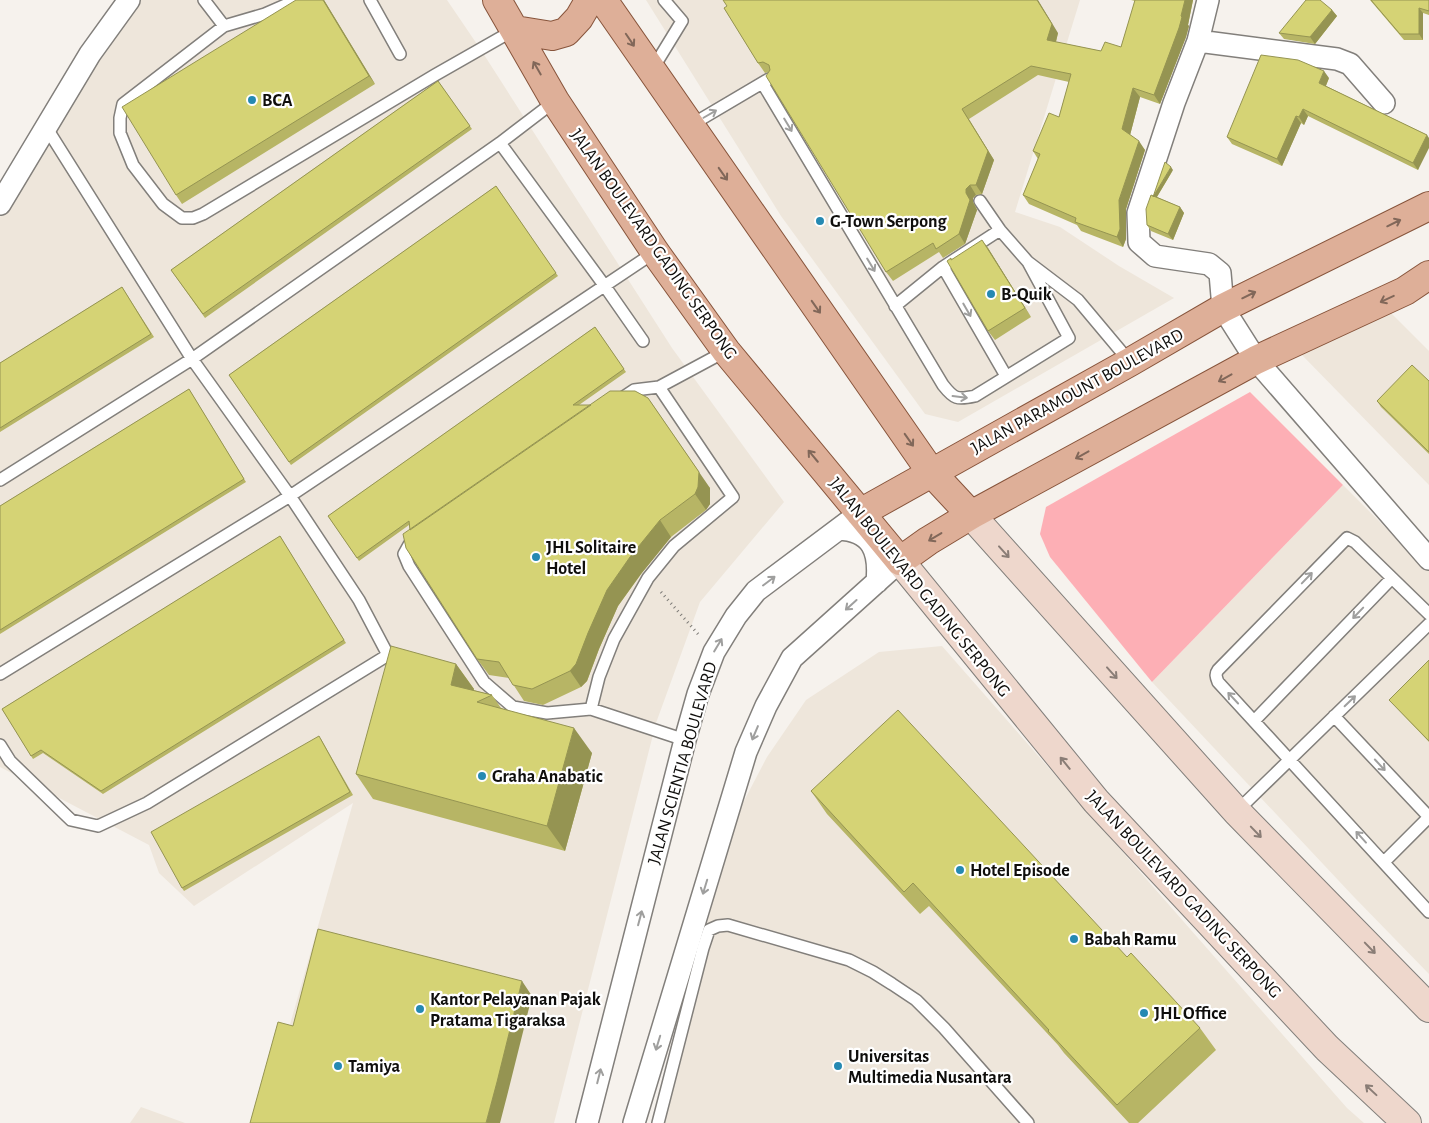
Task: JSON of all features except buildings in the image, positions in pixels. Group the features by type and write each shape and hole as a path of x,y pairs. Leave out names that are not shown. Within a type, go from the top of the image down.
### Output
{"main road":[{"name":"JALAN BOULEVARD GADING SERPONG","path":"497,0 555,100 655,252 849,521 900,561 1096,801 1327,1048 1407,1123"},
{"path":"515,30 552,36 566,32 579,18 588,0"},
{"path":"603,0 931,472 1237,812 1425,1004 1424,1022 1429,1027"},
{"name":"JALAN PARAMOUNT BOULEVARD","path":"931,472 1224,308 1429,206"},
{"path":"900,561 928,541 971,515 1256,360 1405,291 1429,275"},
{"name":"JALAN SCIENTIA BOULEVARD","path":"849,521 931,472"}],"street":[{"path":"0,204 90,54 129,0"},
{"path":"1208,0 1198,41 1174,103 1138,213 1139,242 1155,256 1209,264 1220,273 1224,308 1256,360 1429,559"},
{"path":"1198,41 1336,59 1350,64 1384,103"},
{"path":"849,521 849,529 857,533 873,547 878,564 877,582"},
{"name":"JALAN SCIENTIA BOULEVARD","path":"587,1123 698,694 714,652 736,616 756,591 849,521"},
{"path":"634,1123 746,752 766,706 792,658 900,561"}],"lane":[{"path":"204,0 224,26"},
{"path":"297,0 265,14 224,26 123,104 120,118 120,134 133,165 163,204 182,218 193,218 204,214 435,75 515,30"},
{"path":"370,0 400,54"},
{"path":"652,71 682,22 664,0"},
{"path":"690,126 766,81 895,306 951,395 962,399 975,396 1069,338 1028,262"},
{"path":"0,480 192,359 500,143 555,100"},
{"path":"0,745 10,761 71,820 98,826 147,803 388,655 358,600 290,496 192,359 46,127"},
{"path":"500,143 643,341"},
{"path":"980,201 1000,230 1028,262 1078,300 1130,362"},
{"path":"895,306 942,267 1000,230"},
{"path":"0,674 290,496 655,252"},
{"path":"942,267 1006,376"},
{"path":"610,406 634,390 659,387 726,351"},
{"path":"591,709 599,676 614,639 648,578 674,546 733,497 659,387"},
{"path":"425,534 409,545 404,554 409,566 484,682 513,707 548,713 591,709 686,740"},
{"path":"1429,614 1355,542 1347,538 1216,673 1218,682 1429,912"},
{"path":"1254,721 1392,578"},
{"path":"1237,812 1429,624"},
{"path":"1334,716 1429,817 1384,862"},
{"path":"658,1123 706,939 710,930 718,926 728,925 849,960 892,984 916,1000 944,1028 1028,1123"}],"path":[{"path":"648,578 714,652"}],"shaded area":[{"path":"132,0 447,0 672,348 784,502 700,602 656,723 554,1123 262,1123 353,803 194,906 159,873 149,845 0,767 0,217 65,107"},
{"path":"646,0 1080,0 1015,212 1060,227 1119,266 1174,298 958,422 925,414 781,216"},
{"path":"1387,309 1429,351 1429,485 1301,354"},
{"path":"1250,392 1343,485 1152,682 1050,557 1040,534 1046,507"},
{"path":"1343,485 1429,571 1429,974 1152,682"},
{"path":"942,646 1347,1108 1364,1123 655,1123 734,820 767,757 806,700 879,652"},
{"path":"141,1107 185,1123 130,1123"}],"place":[{"name":"BCA","path":"252,100"},
{"name":"G-Town Serpong","path":"820,221"},
{"name":"B-Quik","path":"991,294"},
{"name":"JHL Solitaire Hotel","path":"536,557"},
{"name":"Graha Anabatic","path":"482,776"},
{"name":"Hotel Episode","path":"960,870"},
{"name":"Babah Ramu","path":"1074,939"},
{"name":"Kantor Pelayanan Pajak Pratama Tigaraksa","path":"420,1009"},
{"name":"JHL Office","path":"1144,1013"},
{"name":"Tamiya","path":"338,1066"},
{"name":"Universitas Multimedia Nusantara","path":"838,1066"}]}
